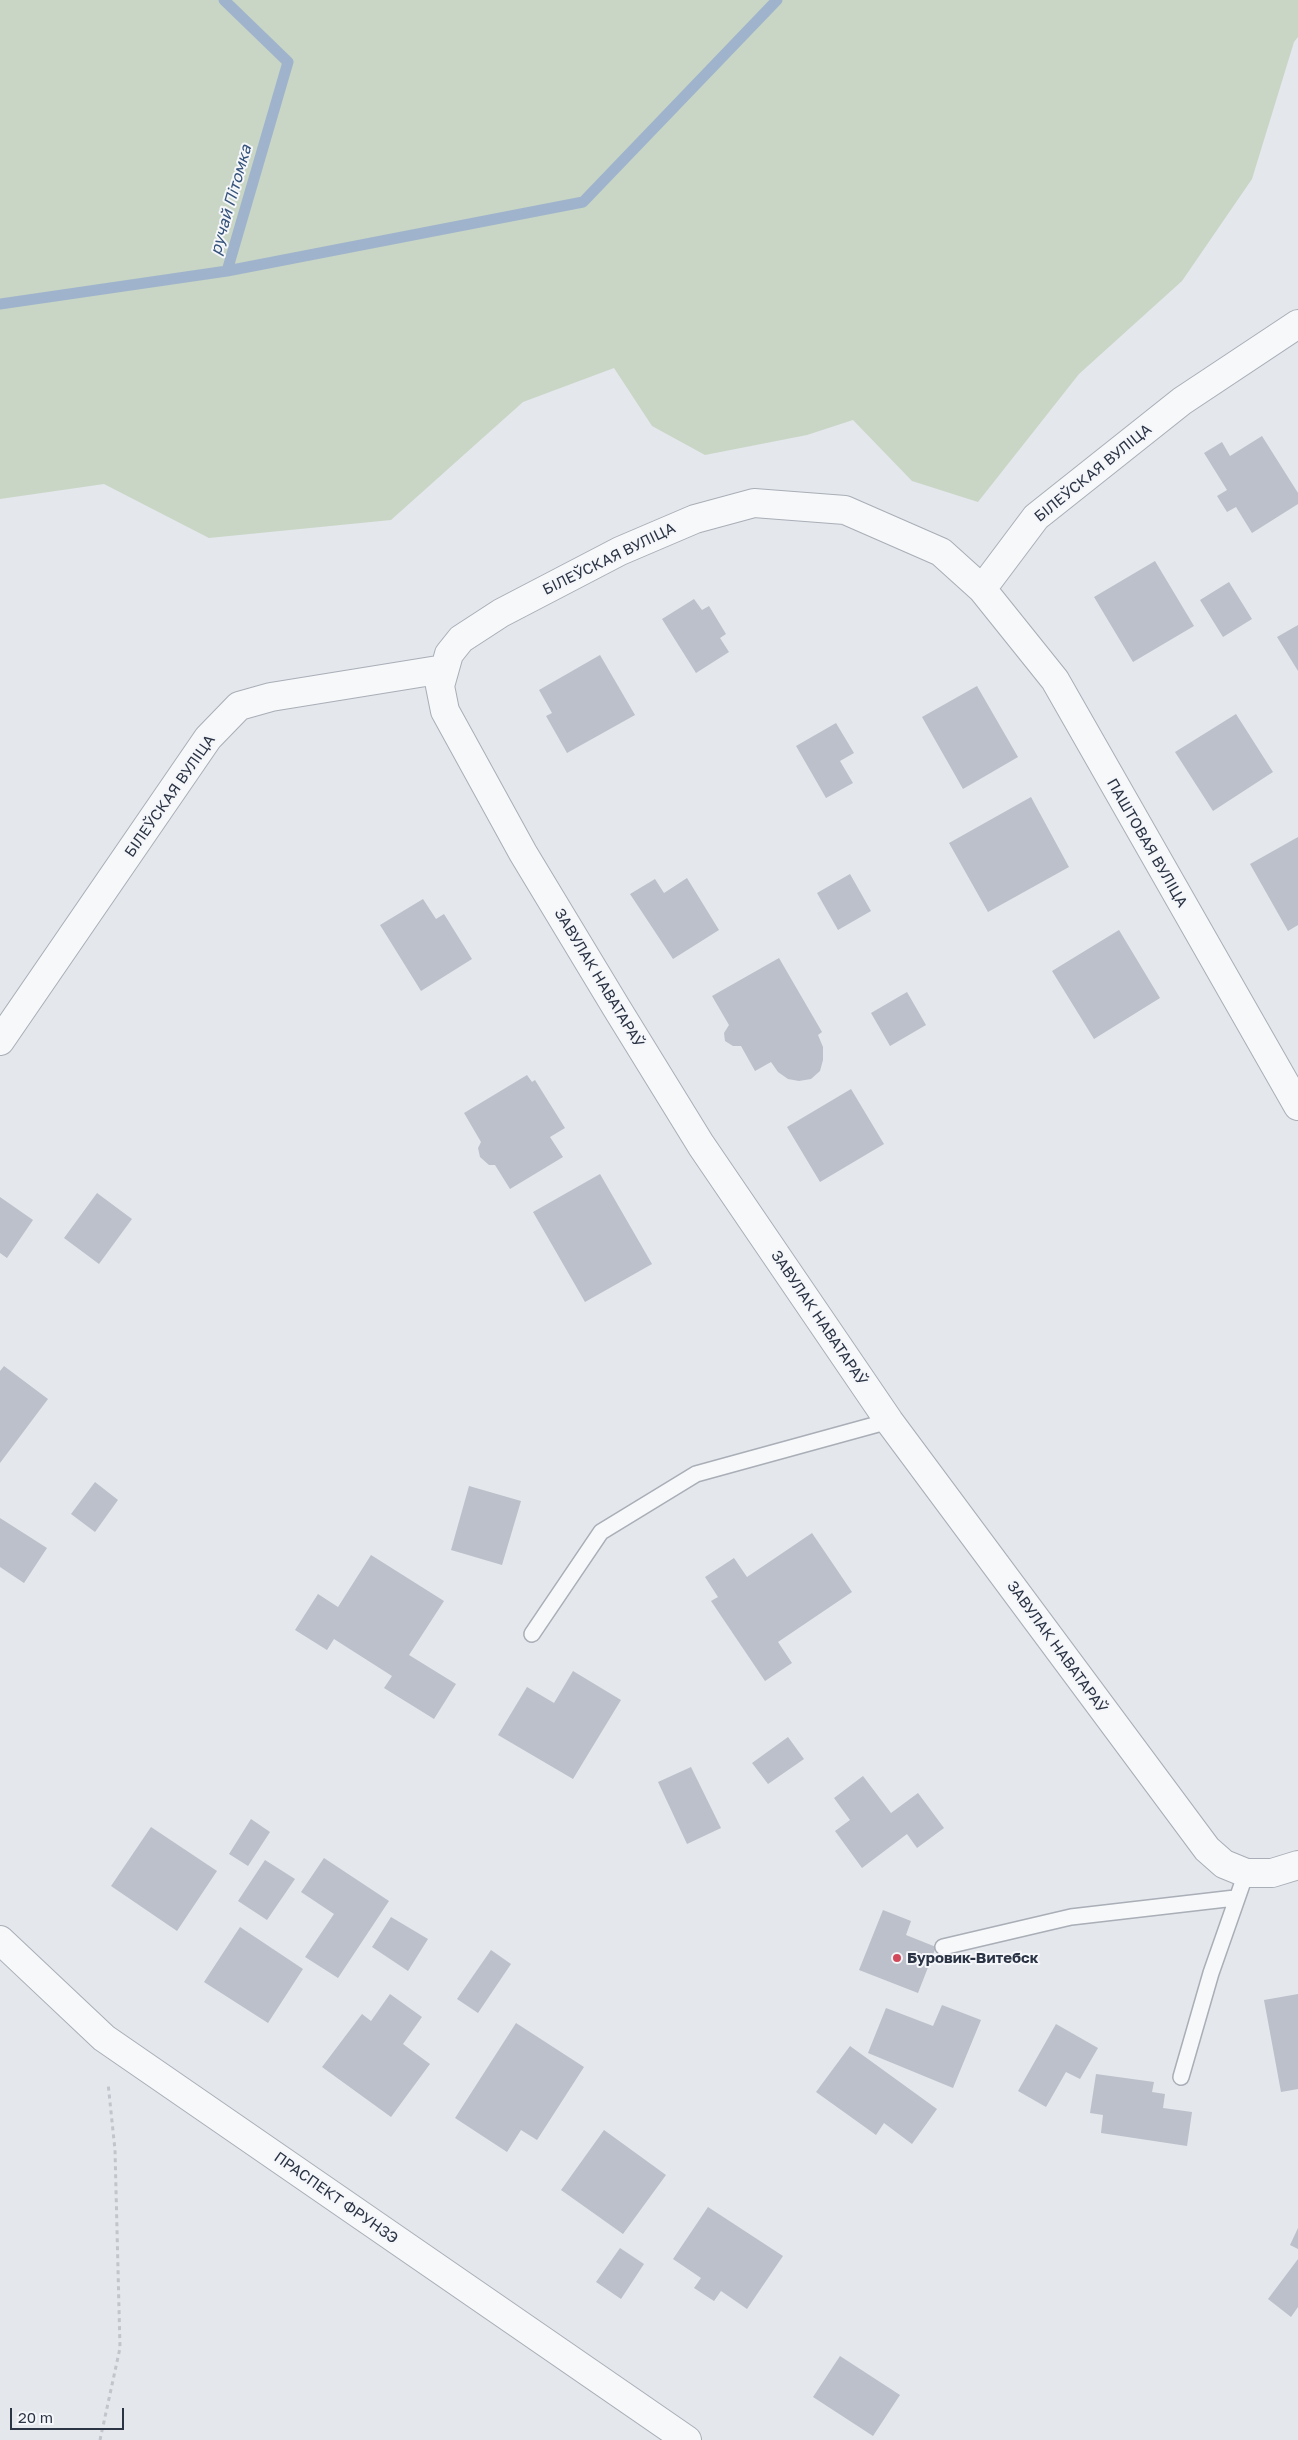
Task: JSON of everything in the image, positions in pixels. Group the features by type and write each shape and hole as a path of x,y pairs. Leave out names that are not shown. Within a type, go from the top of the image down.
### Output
{"street":[{"name":"БІЛЕЎСКАЯ ВУЛІЦА","path":"0,1041 208,738 239,706 271,697 444,669 449,654 461,639 500,613 620,551 695,519 754,503 845,510 941,552 982,589 1036,517 1182,401 1298,324"},
{"name":"ПАШТОВАЯ ВУЛІЦА","path":"982,589 1055,680 1298,1106"},
{"name":"ЗАВУЛАК НАВАТАРАЎ","path":"444,669 440,686 444,710 523,853 701,1145 889,1421 1207,1850 1224,1864 1246,1873 1272,1873 1298,1865"},
{"name":"ПРАСПЕКТ ФРУНЗЭ","path":"0,1940 104,2038 687,2440"}],"lane":[{"path":"532,1634 601,1532 696,1474 889,1421"},
{"path":"1181,2078 1235,1898 1246,1873"},
{"path":"943,1947 1070,1916 1235,1898"}],"path":[{"path":"100,2440 120,2348 115,2150 104,2038"}],"green space":[{"path":"0,0 1298,0 1298,37 1294,42 1252,179 1182,281 1079,374 978,502 912,481 853,420 807,435 705,455 652,426 614,368 523,402 391,520 209,538 104,484 0,499"}],"building":[{"path":"1262,436 1298,493 1298,504 1252,533 1236,507 1227,512 1217,496 1227,490 1204,453 1222,442 1230,456"},
{"path":"1155,561 1194,626 1133,662 1094,597"},
{"path":"1229,582 1252,619 1223,637 1200,600"},
{"path":"694,599 702,610 709,606 726,634 720,638 729,652 696,673 662,619"},
{"path":"1298,625 1298,671 1277,637"},
{"path":"600,655 635,715 567,753 546,716 552,713 539,690"},
{"path":"977,686 1018,757 963,789 922,717"},
{"path":"1236,714 1273,772 1213,811 1175,752"},
{"path":"836,723 854,753 840,761 853,783 826,798 796,746"},
{"path":"1031,797 1069,867 988,912 949,843"},
{"path":"1298,837 1298,925 1288,931 1250,864"},
{"path":"850,874 871,911 838,930 817,893"},
{"path":"687,878 719,930 673,959 630,894 655,879 664,893"},
{"path":"423,899 436,919 444,914 472,959 421,991 380,925"},
{"path":"1119,930 1160,998 1094,1039 1052,971"},
{"path":"779,958 822,1032 818,1035 823,1047 823,1060 820,1071 811,1079 799,1081 788,1079 778,1072 771,1062 755,1071 741,1046 733,1046 725,1041 724,1033 729,1025 712,996"},
{"path":"907,992 926,1025 890,1046 871,1013"},
{"path":"527,1075 532,1082 535,1080 565,1128 550,1137 563,1157 510,1189 495,1165 489,1165 480,1157 478,1148 481,1142 464,1113"},
{"path":"851,1089 884,1144 820,1182 787,1127"},
{"path":"600,1174 652,1264 585,1302 533,1212"},
{"path":"97,1193 132,1219 99,1264 64,1238"},
{"path":"0,1197 33,1220 7,1258 0,1253"},
{"path":"4,1366 48,1399 0,1463 0,1371"},
{"path":"95,1482 118,1500 95,1532 71,1514"},
{"path":"469,1486 521,1501 502,1565 451,1550"},
{"path":"0,1518 47,1548 24,1583 0,1567"},
{"path":"812,1533 852,1592 778,1642 792,1663 765,1681 711,1601 718,1597 705,1577 734,1558 747,1577"},
{"path":"371,1555 444,1601 409,1655 456,1684 434,1719 384,1688 392,1676 334,1639 327,1650 295,1630 318,1594 338,1607"},
{"path":"573,1671 621,1700 573,1779 498,1735 527,1687 554,1703"},
{"path":"788,1737 804,1759 768,1784 752,1763"},
{"path":"691,1767 721,1828 687,1844 658,1782"},
{"path":"863,1776 891,1813 918,1793 944,1828 917,1848 907,1834 862,1868 835,1831 850,1820 834,1798"},
{"path":"251,1819 270,1832 248,1866 229,1854"},
{"path":"151,1827 217,1871 177,1931 111,1886"},
{"path":"324,1858 389,1901 338,1978 305,1957 334,1914 301,1892"},
{"path":"265,1860 295,1879 267,1920 238,1901"},
{"path":"883,1910 911,1921 906,1935 936,1947 918,1993 859,1970"},
{"path":"391,1917 428,1939 408,1971 372,1947"},
{"path":"240,1927 303,1969 268,2023 204,1982"},
{"path":"491,1950 511,1964 478,2013 457,1999"},
{"path":"390,1994 422,2017 403,2044 430,2064 391,2117 322,2067 362,2014 371,2021"},
{"path":"1298,1994 1298,2089 1281,2092 1264,2000"},
{"path":"942,2005 981,2020 953,2088 868,2053 886,2008 933,2026"},
{"path":"516,2023 584,2067 537,2140 521,2130 507,2152 455,2118"},
{"path":"1056,2024 1098,2048 1080,2079 1066,2072 1046,2107 1018,2091"},
{"path":"850,2046 937,2109 912,2144 884,2123 876,2135 816,2092"},
{"path":"1096,2074 1154,2082 1152,2092 1165,2094 1163,2108 1192,2112 1187,2146 1101,2133 1103,2115 1090,2113"},
{"path":"604,2130 666,2175 623,2234 561,2190"},
{"path":"708,2207 783,2256 747,2309 721,2291 714,2301 694,2288 701,2278 673,2259"},
{"path":"1298,2228 1298,2249 1290,2245"},
{"path":"620,2248 644,2264 621,2299 596,2282"},
{"path":"1298,2259 1298,2307 1291,2317 1268,2299"},
{"path":"840,2356 900,2395 873,2436 813,2397"}],"waterway":[{"name":"ручай Пітомка","path":"0,304 227,271 288,62 224,0"},
{"path":"227,271 583,202 777,0"}],"place":[{"name":"Буровик-Витебск","path":"897,1958"}]}
